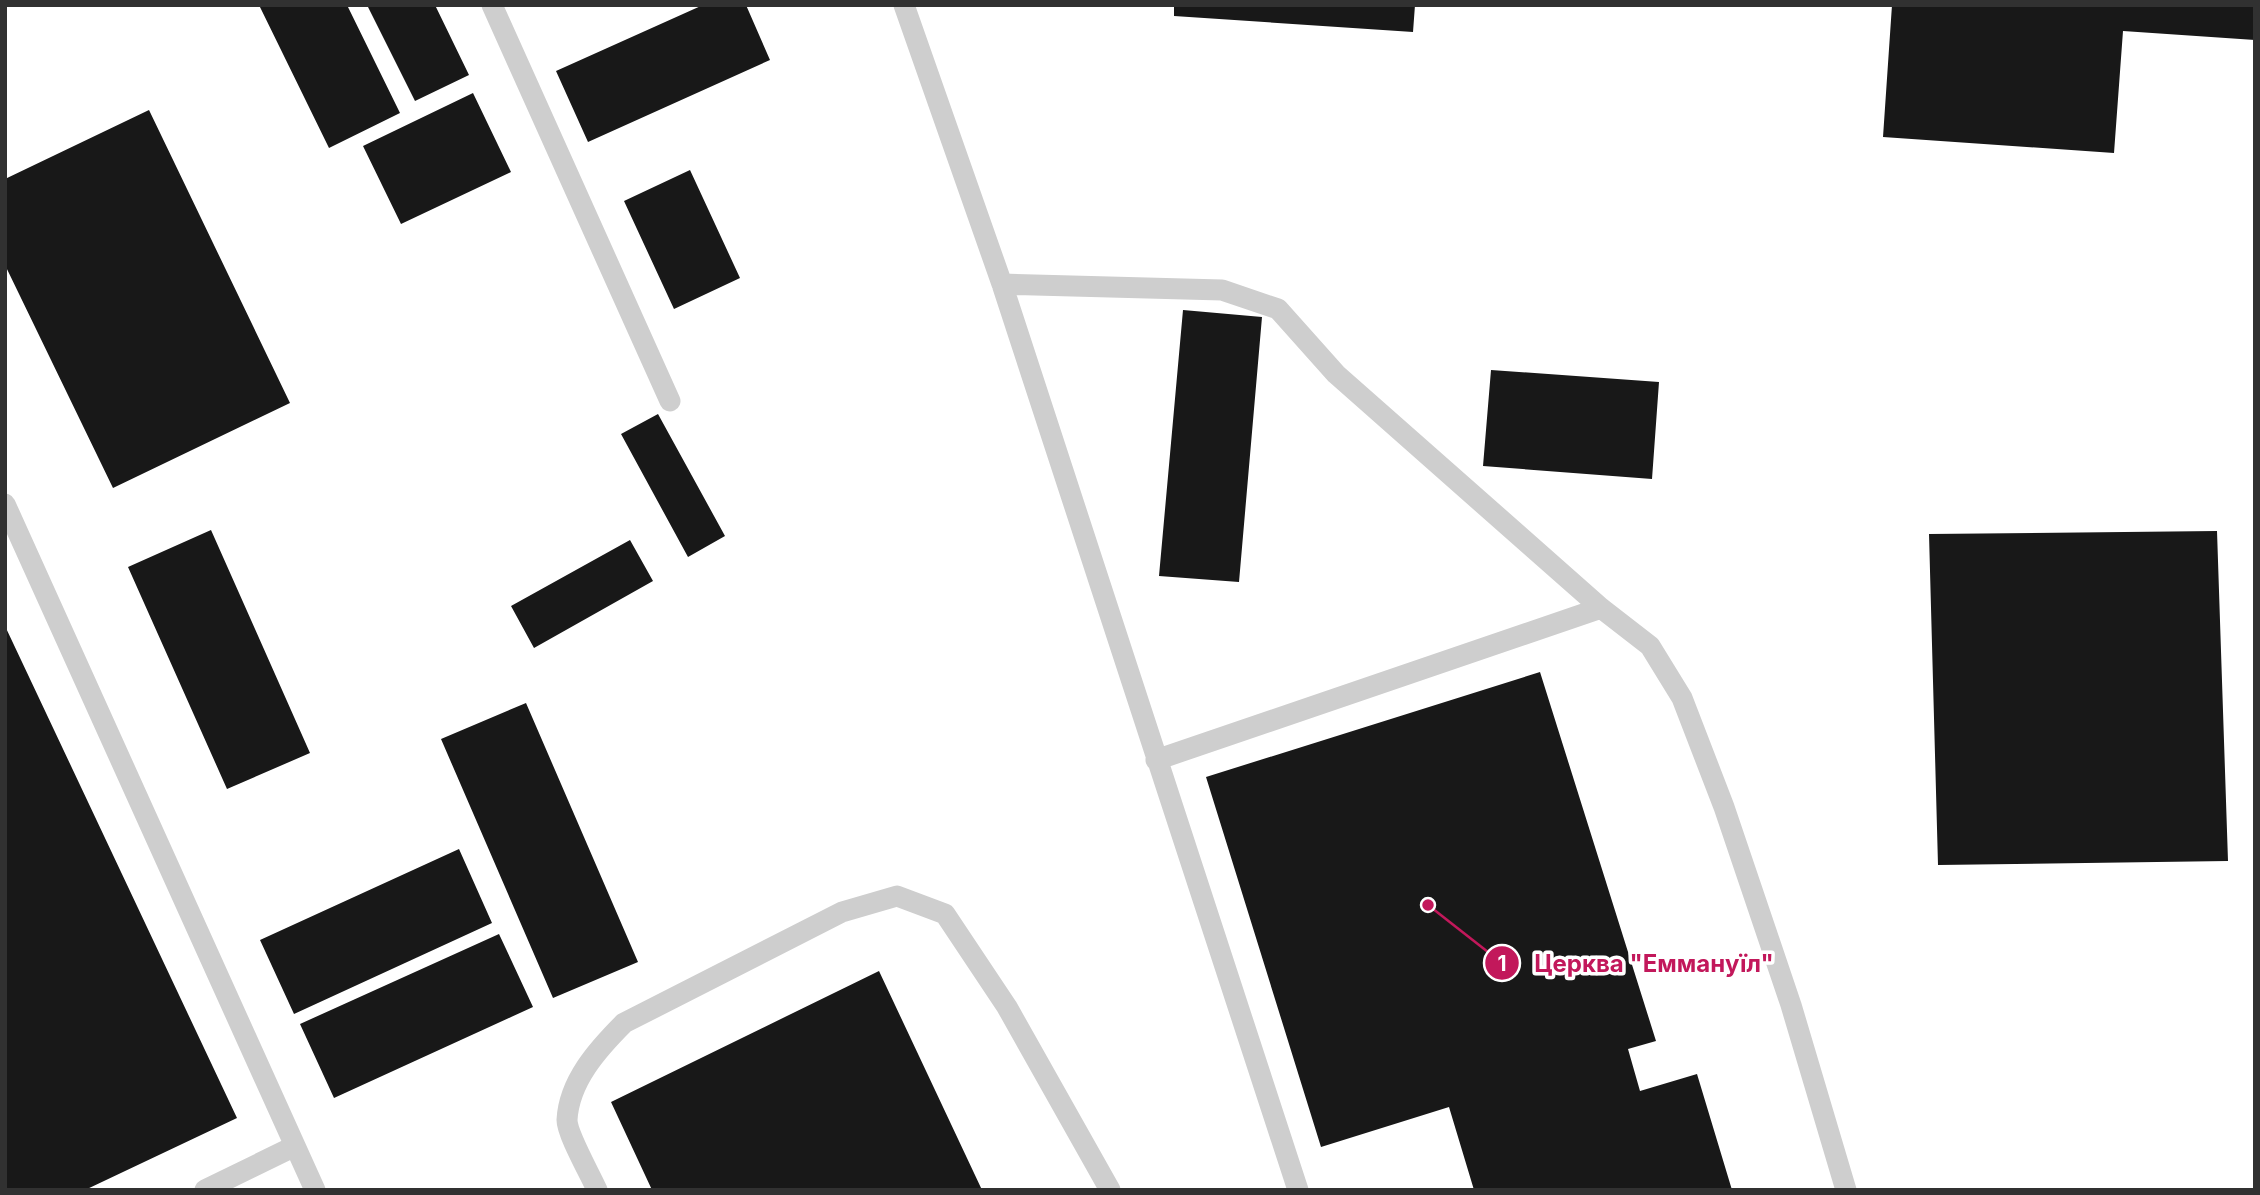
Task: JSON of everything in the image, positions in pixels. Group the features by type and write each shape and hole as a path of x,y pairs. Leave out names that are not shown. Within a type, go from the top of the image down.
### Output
{"lane":[{"path":"492,5 670,401"},
{"path":"904,5 1002,284 1298,1190"},
{"path":"1002,284 1222,290 1278,309 1336,374 1601,608 1650,646 1682,698 1724,807 1791,1004 1846,1190"},
{"path":"5,504 14,550 315,1190"},
{"path":"1156,760 1601,608"},
{"path":"597,1190 567,1122 576,1085 596,1051 624,1023 842,912 897,896 945,915 1007,1007 1110,1190"},
{"path":"205,1190 295,1146"}],"building":[{"path":"259,5 347,5 400,113 329,148"},
{"path":"367,5 435,5 469,75 415,101"},
{"path":"703,5 746,5 770,60 588,142 556,71"},
{"path":"1174,5 1415,5 1413,32 1174,16"},
{"path":"1892,5 2255,5 2255,40 2123,31 2114,153 1883,137"},
{"path":"473,93 511,172 401,224 363,146"},
{"path":"149,110 290,403 113,488 5,265 5,179"},
{"path":"690,170 740,278 674,309 624,201"},
{"path":"1183,310 1262,317 1239,582 1159,576"},
{"path":"1491,370 1659,382 1652,479 1483,466"},
{"path":"658,414 725,536 688,557 621,434"},
{"path":"211,530 310,753 227,789 128,567"},
{"path":"2217,531 2228,861 1938,865 1929,534"},
{"path":"630,540 653,581 534,648 511,606"},
{"path":"5,626 237,1118 85,1190 5,1190"},
{"path":"1540,672 1656,1041 1628,1049 1640,1091 1697,1074 1732,1190 1474,1190 1449,1107 1321,1147 1206,777"},
{"path":"526,703 638,962 553,998 441,739"},
{"path":"459,849 492,923 294,1014 260,940"},
{"path":"499,934 533,1007 334,1098 300,1024"},
{"path":"879,971 982,1190 652,1190 611,1102"}],"place":[{"name":"Церква \"Еммануїл\"","path":"1428,905"}]}
